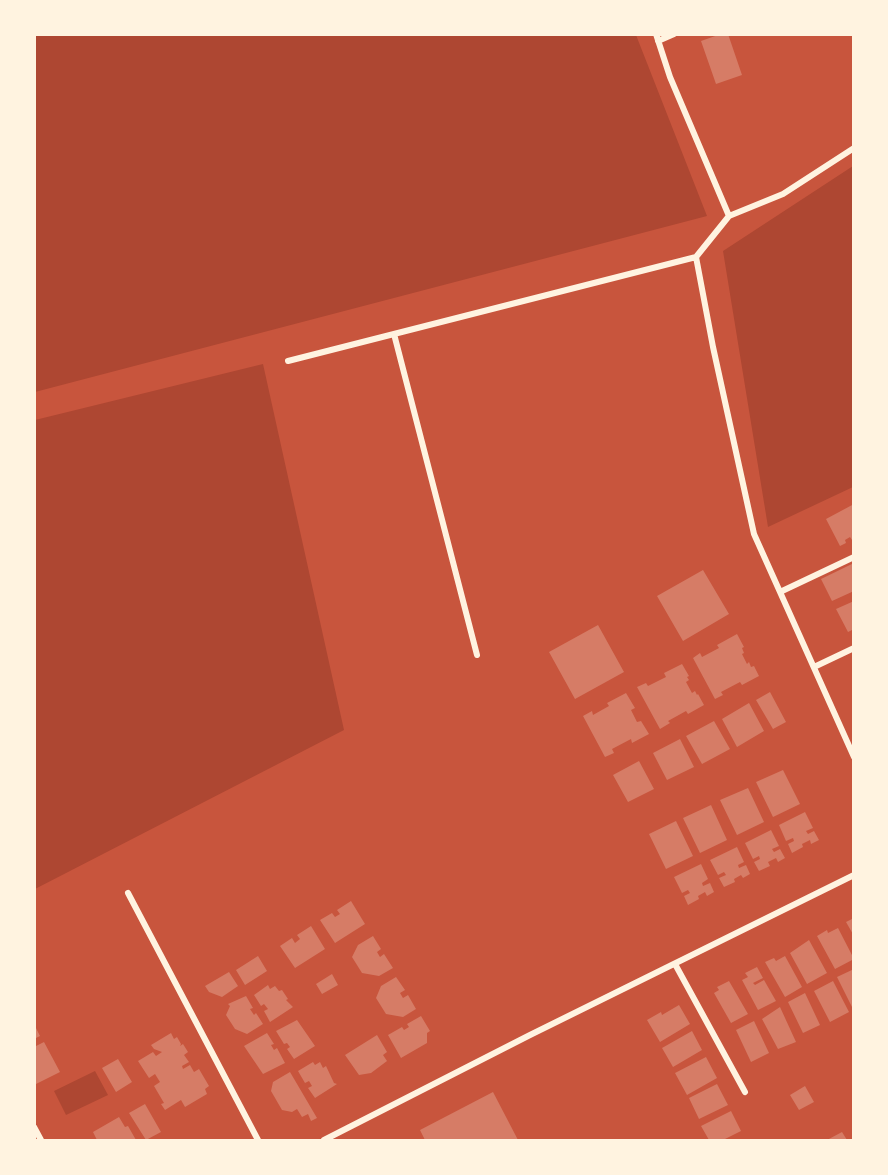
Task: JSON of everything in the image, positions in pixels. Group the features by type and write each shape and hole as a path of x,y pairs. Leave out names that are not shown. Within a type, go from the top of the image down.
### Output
{"street":[{"path":"674,34 657,38 670,77 729,216"},
{"path":"288,361 696,257 729,216 783,194 854,148"},
{"path":"696,257 713,347 754,534 851,745 854,757"},
{"path":"394,334 477,655"},
{"path":"780,592 854,557"},
{"path":"814,667 854,648"},
{"path":"324,1140 854,875"},
{"path":"128,893 258,1140"},
{"path":"675,964 745,1092"},
{"path":"34,1128 41,1140"}],"shaded area":[{"path":"35,34 636,35 707,216 35,392"},
{"path":"853,166 853,487 768,527 723,251"},
{"path":"263,364 344,730 35,889 35,420"},
{"path":"95,1071 108,1095 66,1115 54,1091"}],"building":[{"path":"728,34 742,75 716,84 701,41"},
{"path":"854,504 854,539 850,537 840,546 826,519"},
{"path":"854,563 854,591 832,601 821,579"},
{"path":"703,570 729,614 683,641 657,596"},
{"path":"854,601 854,629 848,632 836,609"},
{"path":"598,625 624,672 575,699 549,652"},
{"path":"737,634 744,647 742,654 747,664 749,662 751,667 754,666 759,676 742,685 740,682 721,692 723,695 715,699 693,658 700,653 702,657 719,648 717,645"},
{"path":"682,664 689,676 686,682 692,693 695,691 698,694 704,705 688,714 686,711 668,721 670,723 660,729 637,687 646,683 648,686 666,677 664,673"},
{"path":"770,692 786,722 773,729 756,700"},
{"path":"626,693 635,708 631,710 637,722 641,721 649,734 632,743 631,739 612,749 614,753 605,757 583,716 592,711 593,715 609,706 607,703"},
{"path":"749,703 764,731 737,747 722,719"},
{"path":"714,721 730,749 702,764 686,736"},
{"path":"680,739 694,767 667,780 653,753"},
{"path":"639,761 654,789 628,802 613,775"},
{"path":"783,770 800,804 773,817 756,782"},
{"path":"748,788 764,822 737,835 720,800"},
{"path":"711,805 727,840 700,853 683,818"},
{"path":"805,812 813,828 806,831 808,834 814,831 819,840 811,844 810,840 792,853 788,844 794,841 793,838 786,841 779,825"},
{"path":"676,821 693,856 666,869 649,834"},
{"path":"771,830 779,846 772,849 774,852 780,849 785,858 778,862 776,858 768,862 770,866 759,871 754,862 760,859 759,856 753,859 745,843"},
{"path":"737,847 744,862 738,865 739,868 746,865 750,874 743,878 741,875 734,879 735,882 724,887 719,878 726,875 724,872 718,875 710,860"},
{"path":"701,864 708,879 702,883 703,886 710,883 714,892 707,896 705,892 698,896 699,899 688,905 684,896 690,893 688,890 682,893 674,877"},
{"path":"351,901 365,924 335,943 320,920 332,913 335,917 340,914 337,910"},
{"path":"854,918 854,936 846,922"},
{"path":"311,926 325,949 295,968 280,946 292,938 295,943 300,939 297,935"},
{"path":"838,928 854,959 835,969 817,936 827,930 828,933"},
{"path":"373,936 381,949 377,952 380,957 384,954 393,968 379,976 362,973 352,957 358,945"},
{"path":"809,940 827,973 807,984 790,953"},
{"path":"258,956 267,971 245,985 236,970"},
{"path":"785,956 802,987 785,997 765,962 774,958 776,961"},
{"path":"757,967 763,978 753,983 755,985 764,980 776,1001 758,1010 742,980 748,977 745,973"},
{"path":"854,969 854,1011 837,977"},
{"path":"229,972 238,986 222,997 209,992 205,986"},
{"path":"332,974 338,985 322,994 316,984"},
{"path":"396,977 405,990 400,993 403,998 408,995 416,1009 403,1017 386,1014 376,998 381,986"},
{"path":"729,981 748,1014 731,1023 714,993 719,990 717,987"},
{"path":"833,981 849,1012 830,1022 814,991"},
{"path":"268,985 270,989 275,986 279,991 282,990 288,999 286,1000 293,1007 270,1022 264,1011 268,1009 264,1004 261,1006 254,995"},
{"path":"805,993 820,1025 803,1033 788,1002"},
{"path":"246,996 253,1008 250,1009 254,1015 256,1013 263,1024 247,1034 235,1029 226,1015 230,1006 228,1004"},
{"path":"679,1005 690,1024 660,1042 647,1020 661,1012 662,1015"},
{"path":"780,1007 796,1042 778,1049 762,1019"},
{"path":"421,1016 430,1031 427,1033 427,1043 401,1058 388,1035 402,1027 404,1030 409,1027 407,1024"},
{"path":"297,1020 315,1046 294,1059 287,1049 290,1047 287,1043 284,1044 276,1031"},
{"path":"754,1021 769,1053 751,1062 736,1030"},
{"path":"34,1024 40,1036 34,1039"},
{"path":"692,1031 702,1050 673,1067 662,1048"},
{"path":"171,1033 174,1039 177,1037 180,1046 183,1044 188,1052 184,1055 189,1062 182,1066 183,1069 190,1065 194,1072 199,1069 209,1086 205,1089 207,1094 185,1107 181,1100 165,1110 161,1104 164,1103 154,1086 160,1082 155,1074 149,1078 138,1061 153,1052 156,1056 162,1052 151,1045"},
{"path":"267,1033 274,1044 271,1045 274,1050 277,1048 285,1063 263,1074 244,1046"},
{"path":"377,1035 387,1052 383,1055 387,1061 371,1073 359,1075 345,1055"},
{"path":"44,1042 60,1072 34,1085 34,1047"},
{"path":"706,1057 717,1078 687,1095 675,1073"},
{"path":"118,1059 132,1082 116,1092 102,1068"},
{"path":"313,1062 315,1065 320,1062 323,1068 326,1066 334,1083 337,1084 315,1098 308,1088 312,1086 309,1081 305,1083 298,1071"},
{"path":"290,1072 317,1118 311,1121 308,1114 302,1117 297,1109 292,1112 282,1110 271,1091 273,1082"},
{"path":"717,1084 728,1105 699,1119 689,1098"},
{"path":"805,1086 814,1102 799,1110 790,1095"},
{"path":"493,1092 518,1140 425,1140 420,1130"},
{"path":"145,1104 161,1132 146,1140 129,1113"},
{"path":"731,1111 741,1131 723,1140 709,1140 701,1126"},
{"path":"119,1117 125,1127 128,1126 136,1140 97,1140 93,1132"},
{"path":"842,1132 847,1140 827,1140"}]}
